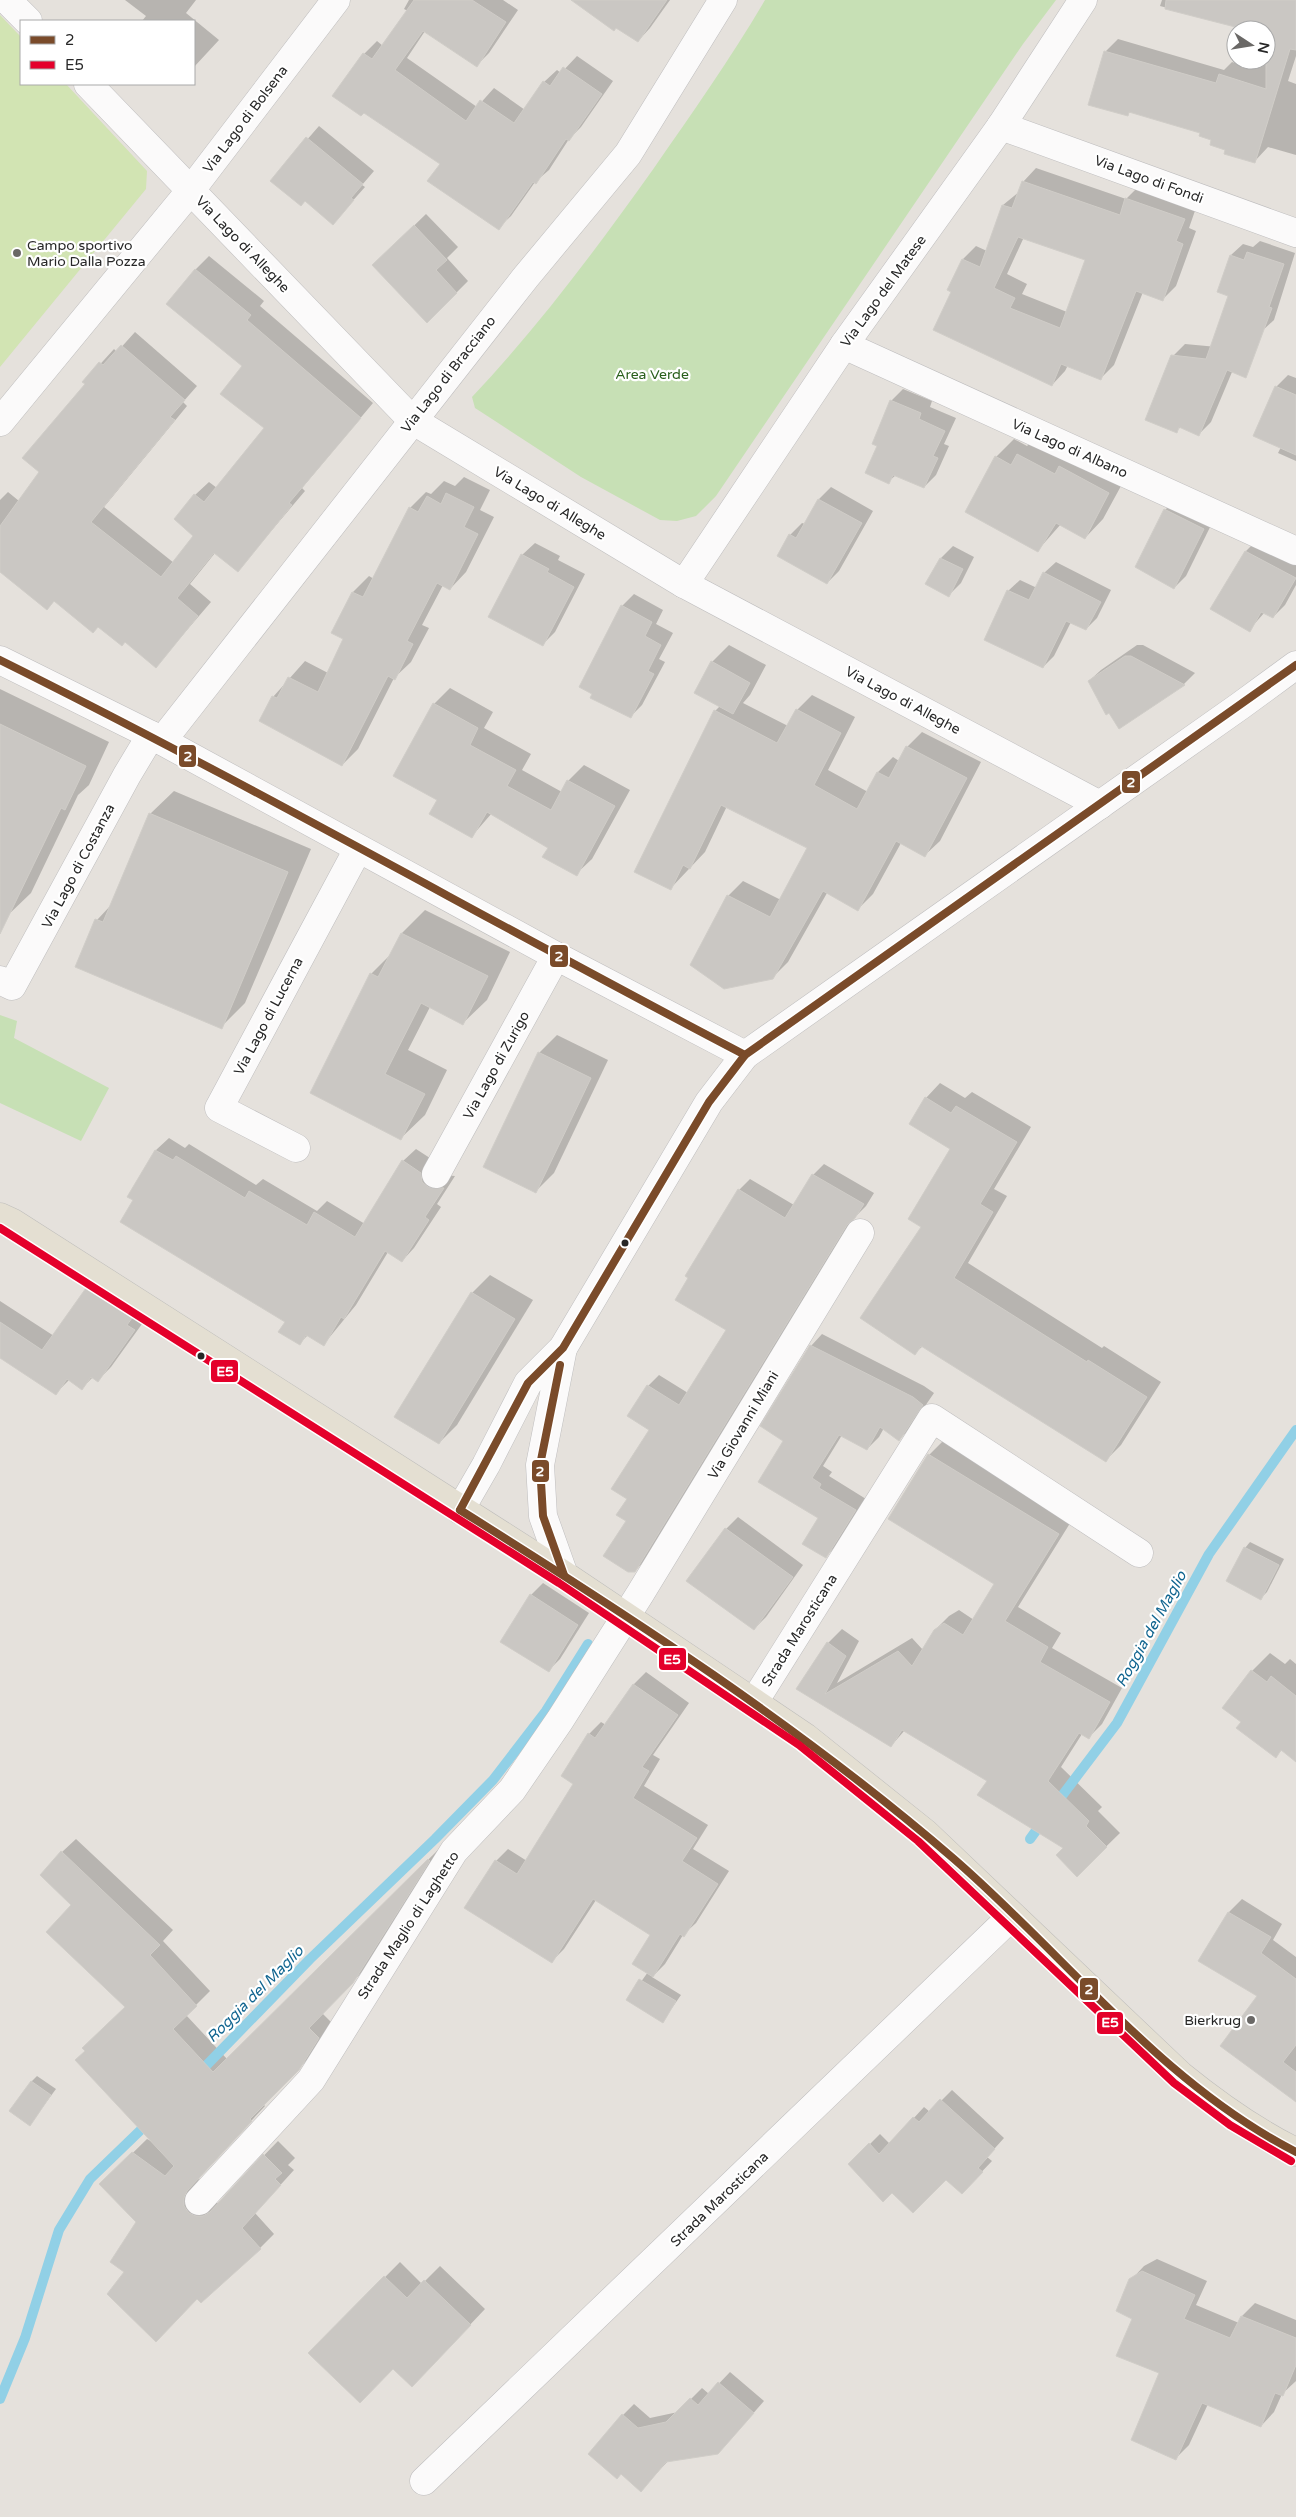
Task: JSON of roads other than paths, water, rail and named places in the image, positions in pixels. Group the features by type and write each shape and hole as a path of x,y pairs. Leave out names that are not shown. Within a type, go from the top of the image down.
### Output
{"main road":[{"name":"Strada Marosticana","path":"0,1217 564,1575 754,1702 847,1770 925,1833 1180,2075 1217,2105 1246,2125 1296,2152"}],"street":[{"path":"7,0 27,20"},
{"name":"Via Lago di Bolsena","path":"0,422 191,190 336,0"},
{"name":"Via Lago di Bracciano","path":"156,738 525,278 628,154 723,0"},
{"name":"Via Lago del Matese","path":"684,584 844,345 1001,126 1083,0"},
{"name":"Via Lago di Alleghe","path":"89,85 412,420 684,584 1100,805"},
{"name":"Via Lago di Fondi","path":"1001,126 1296,232"},
{"name":"Via Lago di Albano","path":"844,345 1296,551"},
{"path":"0,660 156,738 556,956 745,1055"},
{"path":"460,1510 486,1465 528,1383 563,1348 709,1102 745,1055 1296,665"},
{"name":"Via Lago di Costanza","path":"0,980 12,986 127,775 156,738"},
{"name":"Via Lago di Lucerna","path":"296,1148 219,1108 358,849"},
{"name":"Via Lago di Zurigo","path":"436,1174 556,956"},
{"name":"Via Giovanni Miani","path":"626,1617 860,1232"},
{"path":"563,1348 540,1465 543,1516 564,1575"},
{"name":"Strada Marosticana","path":"754,1702 932,1418 1139,1553"},
{"name":"Strada Maglio di Laghetto","path":"198,2201 311,2080 454,1851 512,1790 560,1720 626,1617"},
{"name":"Strada Marosticana","path":"424,2481 1012,1916"}],"waterway":[{"name":"Roggia del Maglio","path":"1055,1805 1117,1723 1209,1554 1296,1430"},
{"name":"Roggia del Maglio","path":"197,2075 310,1959 435,1839 493,1780 546,1711 588,1644"},
{"name":"Roggia del Maglio","path":"1030,1839 1043,1821"},
{"name":"Roggia del Maglio","path":"0,2399 25,2338 59,2230 90,2179 149,2122"}],"place":[{"name":"Campo sportivo Mario Dalla Pozza","path":"17,253"},
{"name":"Bierkrug","path":"1251,2020"}],"park label":[{"name":"Area Verde","path":"652,374"}]}
